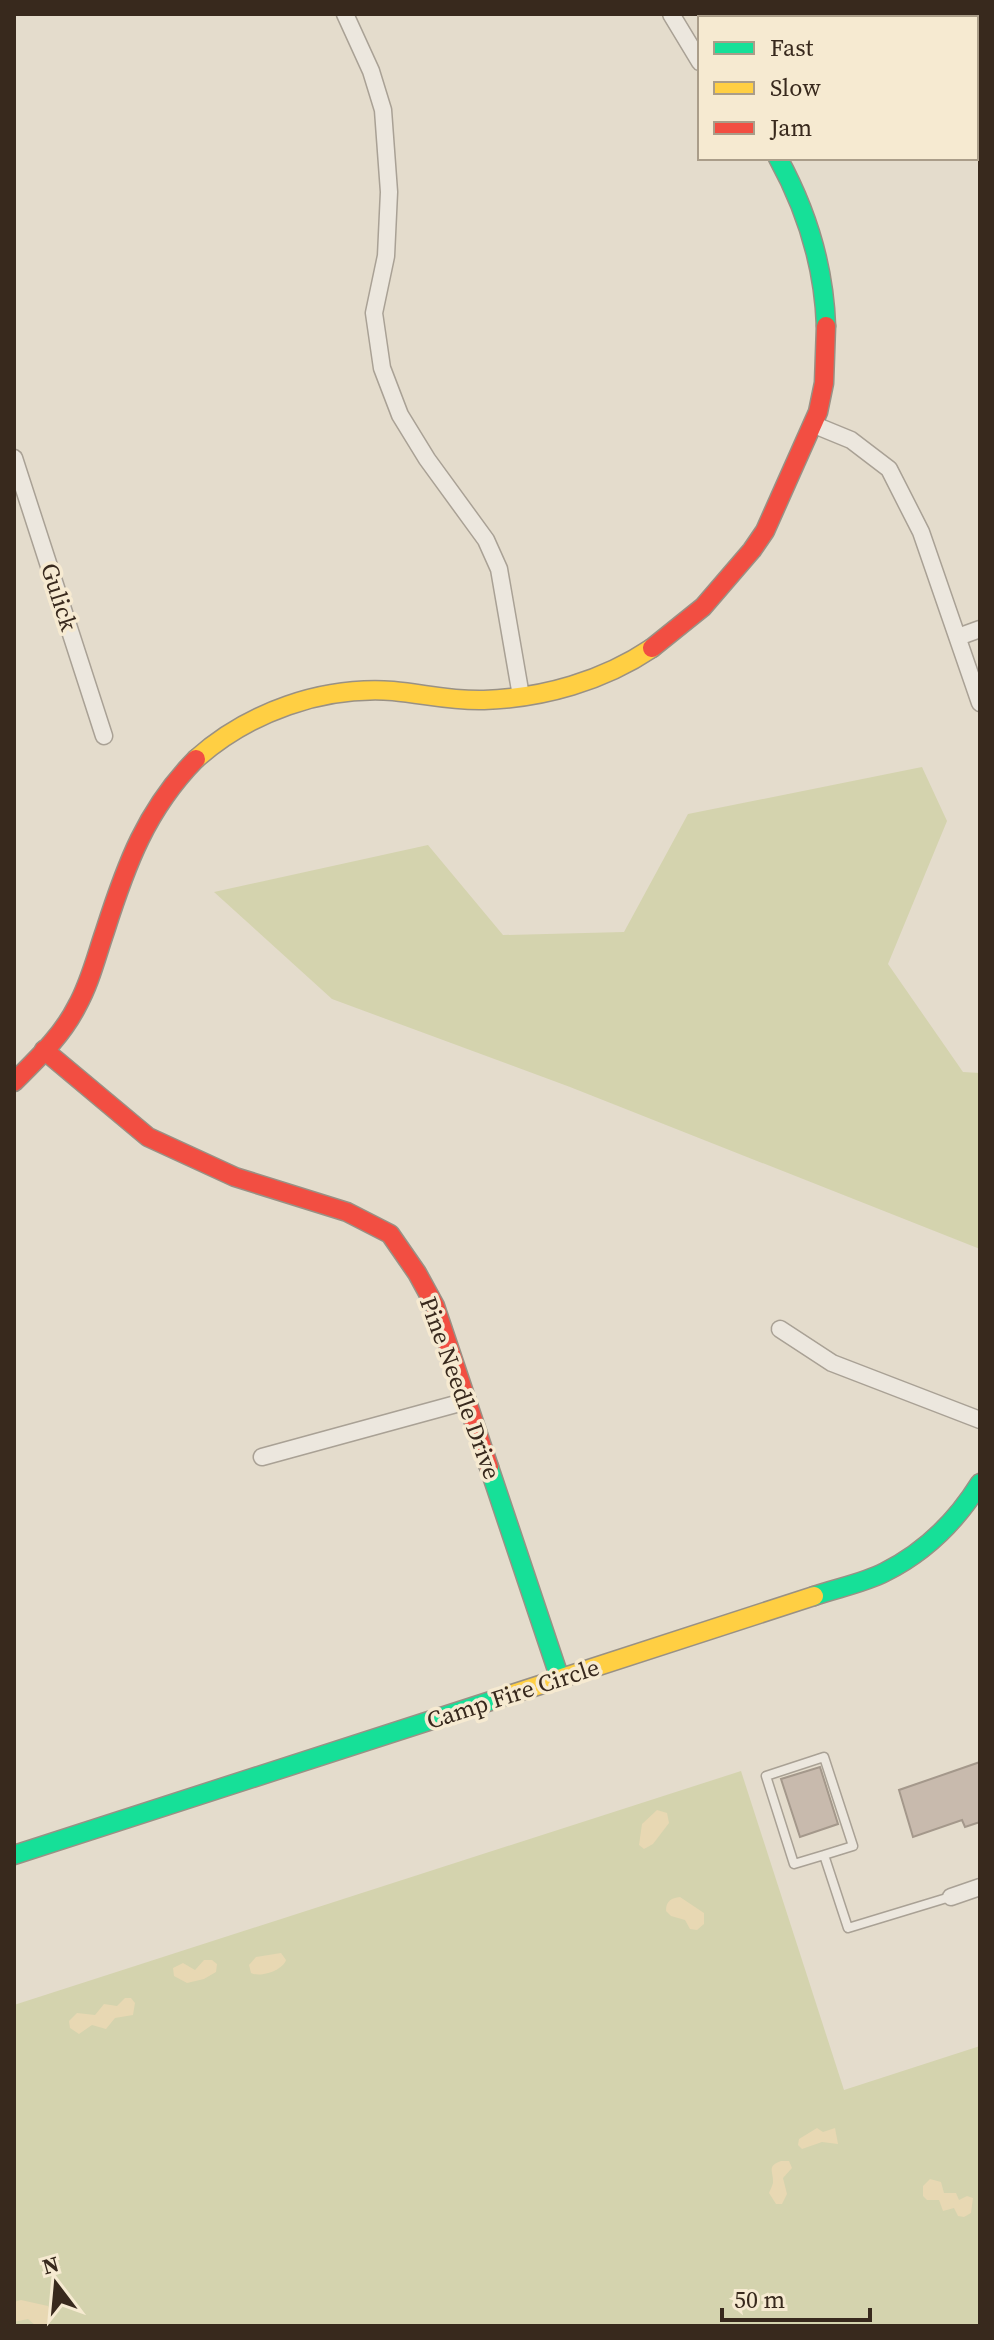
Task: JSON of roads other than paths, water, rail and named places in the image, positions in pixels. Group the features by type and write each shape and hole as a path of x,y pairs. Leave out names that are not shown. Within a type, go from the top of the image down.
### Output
{"street":[{"path":"345,14 371,71 383,110 388,208 386,256 374,313 382,368 400,415 427,459 486,540 499,569 521,696"},
{"path":"671,14 698,59"},
{"path":"14,1082 57,1037 76,1009 93,968 127,862 153,807 195,758 228,734 268,713 314,697 388,691 443,699 521,696 595,679 633,663 675,633 703,608 758,542 818,411 827,344 820,273 808,223 789,175 779,160"},
{"path":"812,424 851,440 889,469 921,532 980,703"},
{"name":"Gulick","path":"14,458 104,736"},
{"path":"958,637 980,629"},
{"name":"Pine Needle Drive","path":"44,1050 148,1137 235,1177 347,1212 390,1234 435,1306 560,1679"},
{"path":"780,1329 832,1363 980,1420"},
{"path":"262,1457 467,1401"},
{"name":"Camp Fire Circle","path":"14,1855 884,1573 931,1544 969,1503 980,1483"},
{"path":"951,1897 980,1887"}],"lane":[{"path":"824,1757 853,1846 824,1855 794,1864 766,1776 824,1757"},
{"path":"824,1855 848,1928 951,1897"}]}
